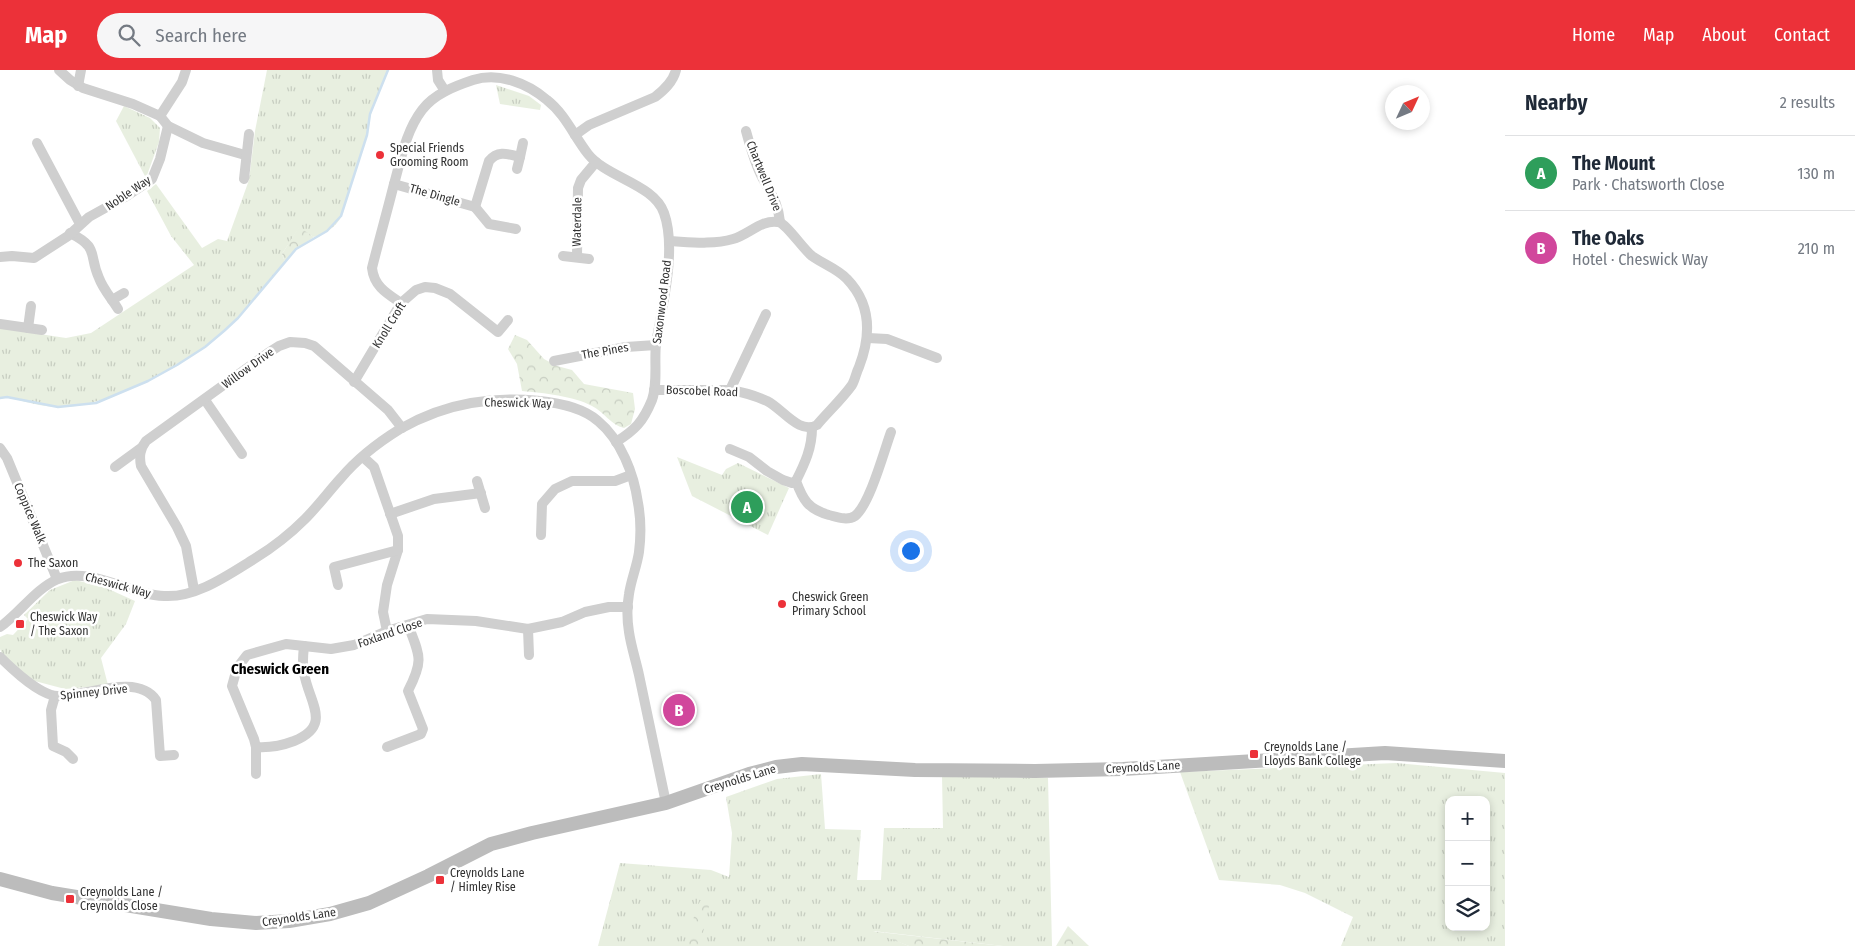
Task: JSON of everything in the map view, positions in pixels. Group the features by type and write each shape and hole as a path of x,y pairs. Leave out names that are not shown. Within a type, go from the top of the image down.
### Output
{"street":[{"path":"59,70 78,86 133,104 160,116 168,126 204,143 245,154"},
{"path":"78,86 81,70"},
{"path":"160,116 182,82 186,70"},
{"path":"437,70 438,80 445,91"},
{"path":"575,135 590,125 655,97 671,82 676,70"},
{"name":"Saxonwood Road","path":"400,303 377,286 373,279 372,268 403,152 414,121 430,101 445,91 480,78 491,77 512,80 535,91 547,99 557,110 588,155 608,172 648,193 663,210 667,222 669,241 665,294 656,345 654,390 640,425 616,442"},
{"name":"Noble Way","path":"0,257 34,258 80,224 152,179 160,160 168,126"},
{"name":"Chartwell Drive","path":"746,131 761,175 779,207 780,222"},
{"path":"244,179 245,154 249,134"},
{"path":"37,143 80,224"},
{"path":"517,169 523,143"},
{"name":"The Dingle","path":"475,207 489,161 493,156 499,153 520,157"},
{"name":"Waterdale","path":"577,257 578,188 581,180 596,162"},
{"name":"The Dingle","path":"394,184 475,207 489,224 516,229"},
{"path":"669,241 711,243 734,239 770,222 780,222 785,225 802,248 846,277 855,287 863,303 867,320 868,338 865,350 852,384 817,425 812,428 812,441 805,464 796,481 792,483 783,480 750,457 730,449"},
{"path":"70,233 80,239 93,252 96,272 115,305 124,293"},
{"name":"Waterdale","path":"563,256 589,259"},
{"name":"Knoll Croft","path":"354,382 400,303 416,290 435,288 450,294 498,332 508,320"},
{"path":"28,328 31,306"},
{"path":"730,390 766,314"},
{"path":"0,324 42,330"},
{"path":"868,338 887,340 937,358"},
{"name":"Willow Drive","path":"115,467 141,448 146,441 279,346 290,342 314,346 388,410 402,428"},
{"name":"The Pines","path":"554,361 626,347 656,345"},
{"name":"Boscobel Road","path":"654,390 730,390 742,392 768,401 798,425 812,428"},
{"path":"205,400 242,454"},
{"name":"Cheswick Way","path":"0,627 19,612 41,589 57,579 67,576 84,576 134,591 165,596 180,595 210,584 239,568 280,541 305,519 343,475 363,457 402,428 442,410 472,403 503,400 562,404 576,408 598,420 616,442 631,475 638,502 640,537 639,553 628,595 629,633 666,803"},
{"path":"796,481 803,499 810,507 824,514 837,517 848,518 854,516 865,503 891,432"},
{"name":"Coppice Walk","path":"0,448 7,458 57,579"},
{"path":"141,448 141,466 178,527 186,546 194,590"},
{"path":"363,457 374,467 398,536 398,550 387,585 383,612 388,631"},
{"path":"541,534 542,504 555,489 572,481 615,481 631,475"},
{"path":"477,481 485,508"},
{"path":"390,514 434,499 480,493"},
{"path":"338,585 334,568 398,550"},
{"name":"Foxland Close","path":"256,774 256,747 251,728 232,686 237,668 247,656 286,644 331,649 354,646 388,631 427,619 450,619 528,629 562,622 585,612 609,607 628,607"},
{"path":"387,747 421,734 423,729 408,691 420,666 419,655 408,625"},
{"path":"528,629 529,655"},
{"path":"256,747 277,747 310,733 314,728 318,719 304,673 304,646"},
{"name":"Spinney Drive","path":"0,657 25,681 55,696 130,687 151,693 156,700 160,756 174,755"},
{"path":"55,696 51,710 53,746 66,752 73,760"},
{"name":"Creynolds Lane","path":"0,879 52,893 211,919 256,923 289,921 330,914 369,903 492,844 532,833 666,803 749,774 776,767 802,764 916,770 1035,771 1123,769 1378,753 1505,761"}],"green space":[{"path":"267,70 389,70 375,101 370,117 368,134 340,219 329,230 314,237 299,228 282,254 285,262 233,322 210,343 170,369 123,392 78,406 53,407 7,397 0,398 0,328 66,338 91,333 194,265 171,236 147,191 156,184 202,248 218,239 227,241 249,180 255,131"},
{"path":"496,85 529,96 541,105 540,110 500,104"},
{"path":"124,106 150,118 160,128 159,142 146,178 116,121"},
{"path":"299,227 314,237 296,249 285,262 282,254"},
{"path":"515,335 527,340 544,359 557,366 572,370 584,384 633,393 635,409 631,424 624,428 619,426 596,409 576,400 522,391 517,364 508,349"},
{"path":"677,457 722,475 726,469 738,463 789,488 768,535 692,496"},
{"path":"75,580 104,587 135,601 126,624 101,658 108,685 65,689 31,680 3,656 0,649 0,637 7,634 13,635 28,619 24,615 50,590"},
{"path":"1396,763 1505,773 1505,946 1341,946 1353,917 1305,893 1280,885 1219,880 1180,772"},
{"path":"821,774 825,829 861,830 857,880 881,880 884,828 943,828 942,776 1048,778 1052,946 1003,946 873,931 909,946 598,946 620,863 711,870 729,877 732,833 726,797 777,779"},
{"path":"700,901 710,902 700,946 683,946"},
{"path":"1068,926 1089,946 1056,946"},
{"path":"870,931 1003,946 909,946"}],"waterway":[{"path":"0,398 7,397 58,407 96,403 148,381 177,365 205,347 224,331 238,318 296,249 327,231 341,216 367,135 370,114 388,70"}],"place":[{"name":"Special Friends Grooming Room","path":"380,155"},
{"name":"The Mount","path":"747,507"},
{"name":"The Saxon","path":"18,563"},
{"name":"Cheswick Green Primary School","path":"782,604"},
{"name":"Cheswick Way / The Saxon","path":"20,624"},
{"name":"The Oaks","path":"679,710"},
{"name":"Creynolds Lane / Lloyds Bank College","path":"1254,754"},
{"name":"Creynolds Lane / Himley Rise","path":"440,880"},
{"name":"Creynolds Lane / Creynolds Close","path":"70,899"}],"district":[{"name":"Cheswick Green","path":"280,669"}]}
